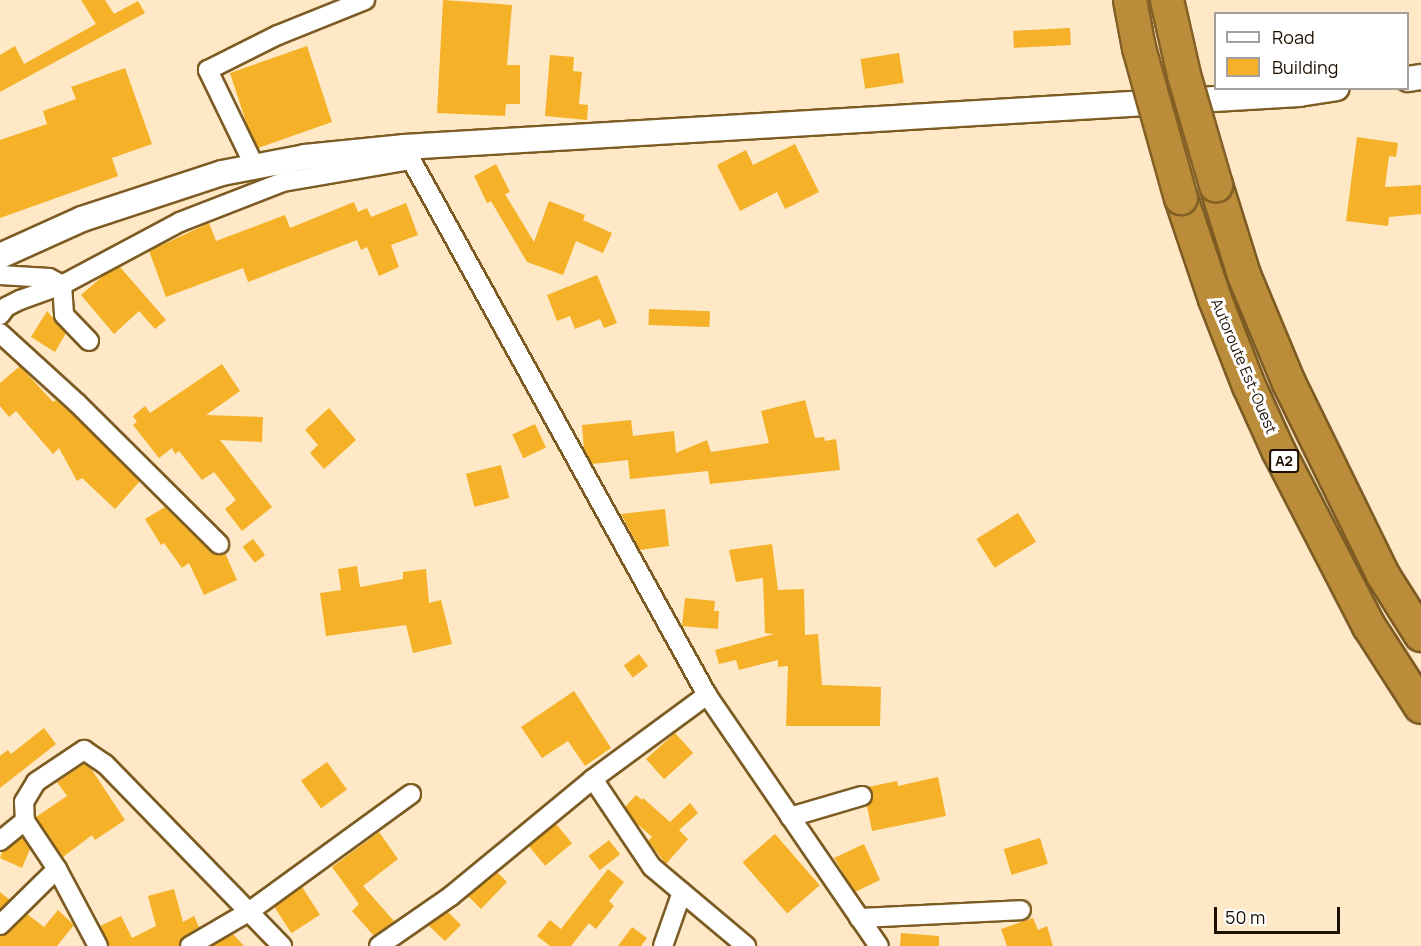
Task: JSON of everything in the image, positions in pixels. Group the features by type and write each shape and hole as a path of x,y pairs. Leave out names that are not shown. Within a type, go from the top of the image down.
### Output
{"highway":[{"name":"Autoroute Est-Ouest","path":"1130,0 1139,48 1181,198 1215,299 1249,386 1279,452 1369,626 1421,707"},
{"name":"A2","path":"1167,0 1184,75 1244,275 1289,383 1335,481 1383,575 1421,635"}],"main road":[{"path":"0,256 82,219 222,173 305,157 407,154 1299,94 1324,90"}],"street":[{"path":"255,167 208,70 278,34 365,0"},
{"path":"0,315 6,307 62,285 180,222 283,182 407,154 707,695 859,918 872,942"},
{"path":"0,275 49,278 62,285"},
{"path":"62,285 64,315 89,341"},
{"path":"0,333 78,404 219,544"},
{"path":"379,946 451,896 592,778 707,695"},
{"path":"91,943 57,869 25,821 24,802 36,782 84,750 105,764 282,946"},
{"path":"592,778 651,867 746,946"},
{"path":"190,946 250,911 411,794"},
{"path":"790,817 862,796"},
{"path":"0,842 25,821"},
{"path":"0,925 57,869"},
{"path":"663,946 682,892"},
{"path":"859,918 1021,910"}],"building":[{"path":"81,0 105,0 114,14 138,1 145,13 0,92 0,55 15,46 24,64 96,24"},
{"path":"443,0 512,5 507,65 520,65 520,104 506,104 505,116 437,113"},
{"path":"1070,28 1071,45 1014,48 1013,31"},
{"path":"307,46 332,122 258,148 247,125 230,73"},
{"path":"899,53 904,83 865,89 860,59"},
{"path":"550,55 574,57 573,71 582,72 579,104 588,105 587,120 545,116"},
{"path":"125,68 152,144 112,158 118,176 0,218 0,140 47,124 43,111 76,99 71,87"},
{"path":"1357,137 1398,143 1396,157 1389,156 1385,187 1421,185 1421,214 1389,217 1388,226 1346,221"},
{"path":"795,144 819,192 785,209 777,192 740,211 717,165 746,150 753,165"},
{"path":"496,164 510,192 505,194 534,242 549,201 585,215 583,220 612,233 603,253 576,241 563,275 527,262 491,201 487,203 474,176"},
{"path":"354,202 358,212 367,208 371,217 406,203 418,235 391,245 399,267 379,276 367,247 361,250 357,240 248,282 243,268 166,297 149,251 209,223 216,241 285,215 290,228"},
{"path":"120,267 166,320 155,329 139,311 114,334 81,295 104,275"},
{"path":"597,275 617,323 604,328 600,319 575,329 570,316 557,321 547,295"},
{"path":"649,309 710,311 709,327 648,325"},
{"path":"47,311 66,333 55,352 31,337"},
{"path":"222,364 240,391 206,415 263,417 262,442 220,440 272,507 242,531 225,509 236,500 214,472 202,480 179,451 175,454 172,448 159,458 133,425 137,422 133,416 145,406 150,413"},
{"path":"20,366 53,402 56,400 70,412 140,481 115,509 82,478 77,481 59,448 53,454 16,411 9,417 0,406 0,383"},
{"path":"805,400 815,438 824,437 825,441 836,439 840,470 710,484 708,471 630,479 628,460 592,464 584,450 582,425 631,420 633,436 674,431 676,453 707,440 711,452 769,443 761,411"},
{"path":"329,408 356,440 324,469 310,453 318,445 305,430"},
{"path":"535,424 546,448 523,458 512,435"},
{"path":"501,465 509,498 474,507 466,474"},
{"path":"165,507 211,552 217,555 225,553 237,580 204,595 189,563 182,568 164,543 161,545 145,519"},
{"path":"665,509 669,546 640,550 621,514"},
{"path":"1018,513 1036,542 994,568 976,539"},
{"path":"253,539 265,555 255,563 243,547"},
{"path":"772,544 778,590 804,589 805,635 818,634 822,685 881,687 880,726 786,726 788,666 778,667 778,660 739,670 736,660 719,664 715,650 774,634 765,633 763,578 736,582 729,550"},
{"path":"357,566 360,587 403,579 403,572 426,569 429,603 441,600 452,644 413,653 406,625 326,636 320,593 341,590 338,569"},
{"path":"685,598 715,601 714,611 719,611 718,629 682,626"},
{"path":"639,654 648,666 633,677 624,665"},
{"path":"574,691 611,748 585,766 568,741 542,758 521,727"},
{"path":"44,728 56,744 0,788 0,756 8,750 11,754"},
{"path":"675,733 693,753 664,779 646,759"},
{"path":"327,762 347,790 321,808 301,781"},
{"path":"84,764 90,767 125,820 95,840 92,835 63,857 36,817 67,796 57,782"},
{"path":"938,777 946,816 872,831 867,806 873,799 873,793 868,787 897,781 898,786"},
{"path":"636,795 642,800 643,798 670,822 690,803 698,813 679,830 688,839 666,864 648,841 652,837 636,823 625,807"},
{"path":"556,824 572,843 545,866 529,846"},
{"path":"379,832 398,859 363,886 394,921 374,936 352,911 359,904 332,867"},
{"path":"775,834 820,885 787,914 743,862"},
{"path":"22,837 30,849 22,868 0,858 2,852"},
{"path":"1040,838 1048,864 1012,875 1004,849"},
{"path":"609,840 620,854 600,870 589,856"},
{"path":"864,844 880,880 855,892 834,858"},
{"path":"608,869 624,882 609,901 614,906 596,929 589,923 571,946 550,946 537,936 550,920 561,929"},
{"path":"497,872 507,882 481,909 468,896"},
{"path":"302,887 320,915 291,933 273,906"},
{"path":"174,889 183,922 194,916 199,927 184,937 179,946 109,946 100,926 121,916 132,938 156,926 148,896"},
{"path":"0,892 10,900 0,909"},
{"path":"58,910 74,925 57,946 0,946 0,936 8,933 27,914 44,927"},
{"path":"448,912 461,925 445,941 428,925"},
{"path":"1033,918 1038,930 1047,926 1053,946 1007,946 1001,929"},
{"path":"632,927 647,938 641,946 618,946"},
{"path":"901,933 939,936 939,946 900,946"},
{"path":"233,934 244,946 212,946"}]}
